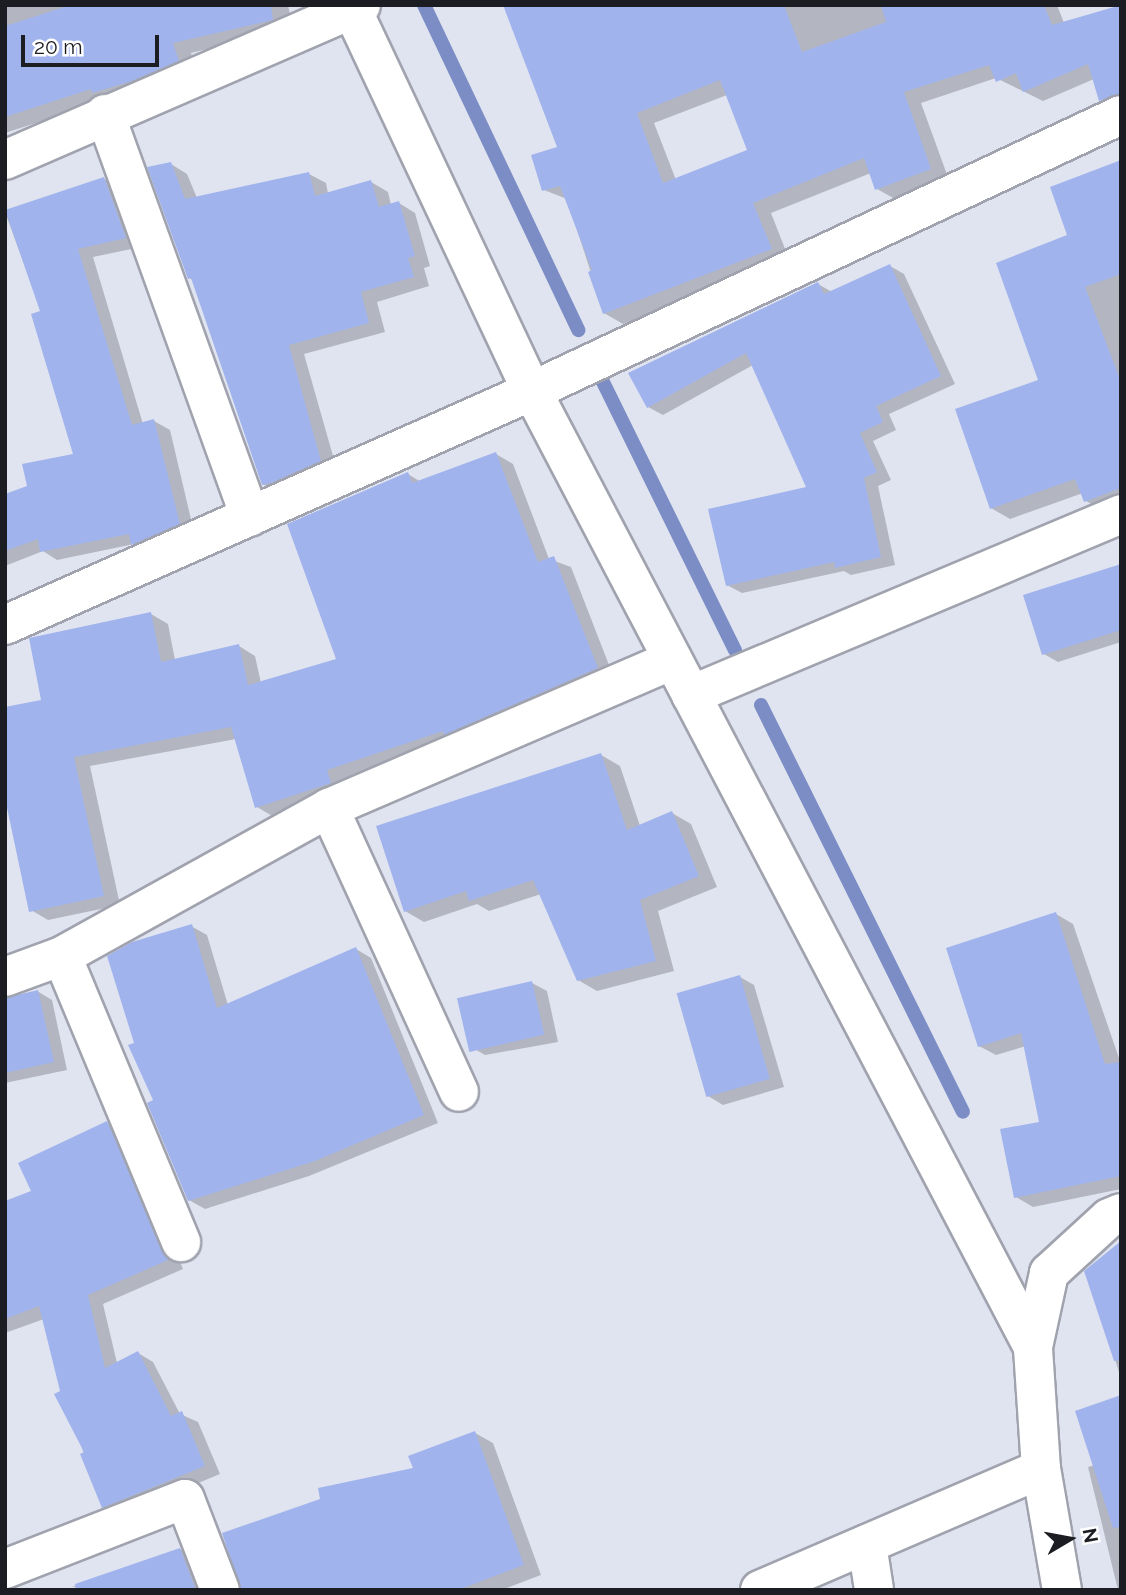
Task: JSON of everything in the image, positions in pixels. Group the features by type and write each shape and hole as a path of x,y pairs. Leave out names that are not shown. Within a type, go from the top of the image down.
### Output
{"street":[{"path":"5,160 354,7 532,391 1033,1347"},
{"path":"105,114 250,517"},
{"path":"5,625 532,391 1121,115"},
{"path":"691,695 1121,514"},
{"path":"5,977 62,956 329,808 673,660"},
{"path":"329,808 458,1093"},
{"path":"62,956 181,1242"},
{"path":"1062,1590 1041,1468 1033,1347 1049,1273 1109,1218 1121,1213"},
{"path":"761,1590 1041,1468"},
{"path":"5,1569 185,1499 220,1590"},
{"path":"867,1544 874,1590"}],"building":[{"path":"71,5 271,5 273,20 173,43 179,61 132,81 92,93 91,89 5,117 5,26"},
{"path":"503,5 784,5 802,52 886,22 881,5 1044,5 1052,25 1121,5 1121,93 1099,101 1088,64 1023,92 1016,73 996,82 989,65 904,92 931,169 875,190 864,158 753,203 772,249 603,314 588,272 592,270 560,186 542,191 531,155 557,147","holes":["720,80 747,150 663,183 637,113"]},
{"path":"1121,160 1121,274 1085,287 1121,382 1121,488 1084,502 1075,479 990,509 955,409 1038,380 996,263 1067,235 1050,187"},
{"path":"171,162 185,199 309,172 315,196 371,180 379,207 399,201 415,256 408,258 414,277 361,292 369,323 289,345 321,461 271,483 262,485 191,278 188,279 147,167"},
{"path":"104,177 126,238 78,249 132,425 154,419 180,524 131,545 129,534 40,552 38,539 5,551 5,494 27,486 22,464 73,454 31,314 40,311 5,210"},
{"path":"890,264 941,376 876,406 883,422 860,433 877,472 864,478 881,557 835,568 834,562 726,586 708,509 806,487 746,353 647,408 628,373 818,282 824,294"},
{"path":"496,452 538,562 554,556 598,668 444,735 443,731 327,770 331,783 255,808 231,727 74,757 104,896 29,912 5,798 5,707 41,700 29,638 151,612 161,662 239,644 248,685 336,659 287,524 408,472 412,483"},
{"path":"1121,564 1121,630 1042,655 1023,595"},
{"path":"601,753 627,830 672,811 699,876 640,900 656,961 577,981 533,880 469,901 466,891 404,912 376,826"},
{"path":"1056,912 1105,1064 1121,1062 1121,1176 1014,1198 1000,1129 1039,1122 1021,1033 978,1047 946,948"},
{"path":"192,924 217,1008 356,947 424,1115 315,1161 188,1201 147,1103 153,1100 128,1045 134,1043 107,956 132,942"},
{"path":"740,975 770,1079 706,1097 677,993"},
{"path":"532,981 544,1035 469,1052 457,998"},
{"path":"38,990 54,1062 5,1073 5,998"},
{"path":"107,1121 168,1260 88,1295 105,1368 138,1351 171,1416 182,1411 205,1466 102,1508 80,1454 84,1452 54,1394 60,1391 39,1306 5,1319 5,1201 31,1191 18,1163"},
{"path":"1121,1241 1121,1360 1114,1361 1084,1271"},
{"path":"1121,1395 1121,1527 1113,1528 1075,1411"},
{"path":"475,1431 524,1565 458,1590 241,1590 222,1533 320,1499 318,1488 413,1468 408,1456"},
{"path":"180,1548 196,1590 76,1590 75,1584"}],"waterway":[{"path":"424,5 578,330"},
{"path":"603,382 735,650"},
{"path":"761,705 963,1112"}]}
